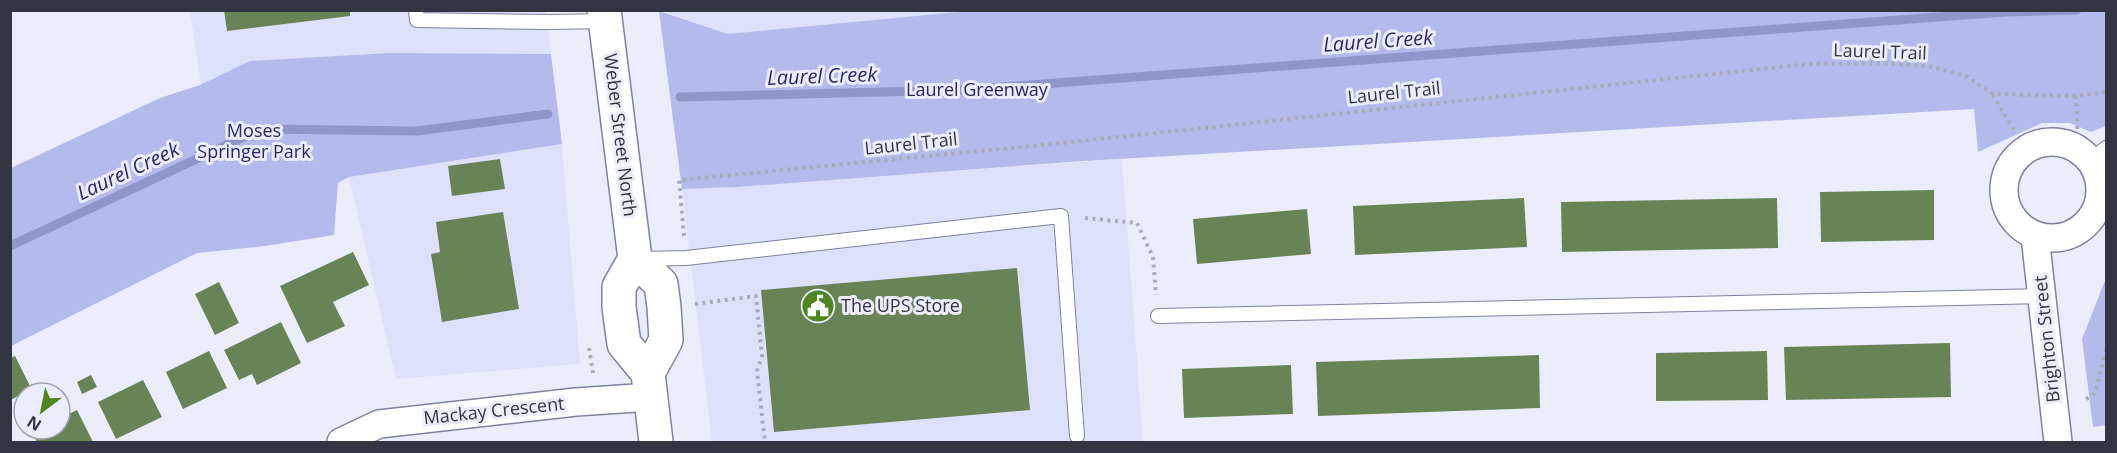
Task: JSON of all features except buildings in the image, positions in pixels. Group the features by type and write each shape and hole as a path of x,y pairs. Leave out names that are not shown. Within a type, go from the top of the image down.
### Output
{"main road":[{"name":"Weber Street North","path":"604,16 635,259"},
{"path":"650,385 624,344 619,288 635,259 661,284 666,340 650,385 656,442"}],"street":[{"path":"2046,141 2063,143 2092,152 2103,196 2091,220 2083,228 2068,236 2052,239 2035,236 2021,228 2010,214 2004,199 2004,184 2009,168 2021,153 2046,141"},
{"name":"Brighton Street","path":"2035,236 2058,442"},
{"name":"Mackay Crescent","path":"341,442 379,424 586,401 650,385"}],"lane":[{"path":"416,10 417,20 549,22 604,16"},
{"path":"635,259 686,258 1061,216 1077,436"},
{"path":"1158,316 2042,296"}],"path":[{"name":"Laurel Trail","path":"680,180 1808,64 1888,63 1932,67 1966,76 1993,94"},
{"path":"1993,94 2076,96 2106,92"},
{"path":"1993,94 2015,132"},
{"path":"2076,96 2092,152"},
{"path":"1061,216 1137,224 1153,257 1158,316"},
{"path":"692,304 756,296 762,356 757,371 765,442"},
{"path":"2086,399 2095,393 2106,350"}],"shaded area":[{"path":"659,10 979,11 728,34"},
{"path":"190,11 546,11 551,54 389,53 250,61 201,85"},
{"path":"562,144 580,364 396,379 349,177"},
{"path":"1122,159 1143,442 712,442 682,189"}],"green space":[{"name":"Laurel Greenway","path":"979,10 2106,11 2106,126 2091,132 2070,123 2042,123 1978,152 1974,109 1084,161 737,187 682,189 659,11 728,34"},
{"name":"Moses Springer Park","path":"389,53 551,54 562,144 349,177 338,183 334,235 265,246 197,253 11,346 11,168 160,98 200,85 250,61"},
{"path":"2106,278 2106,425 2093,427 2082,339"}],"waterway":[{"name":"Laurel Creek","path":"680,97 962,90 2005,12 2077,10"},
{"name":"Laurel Creek","path":"10,246 261,129 417,131 548,114"}],"place":[{"name":"The UPS Store","path":"818,306"}]}
